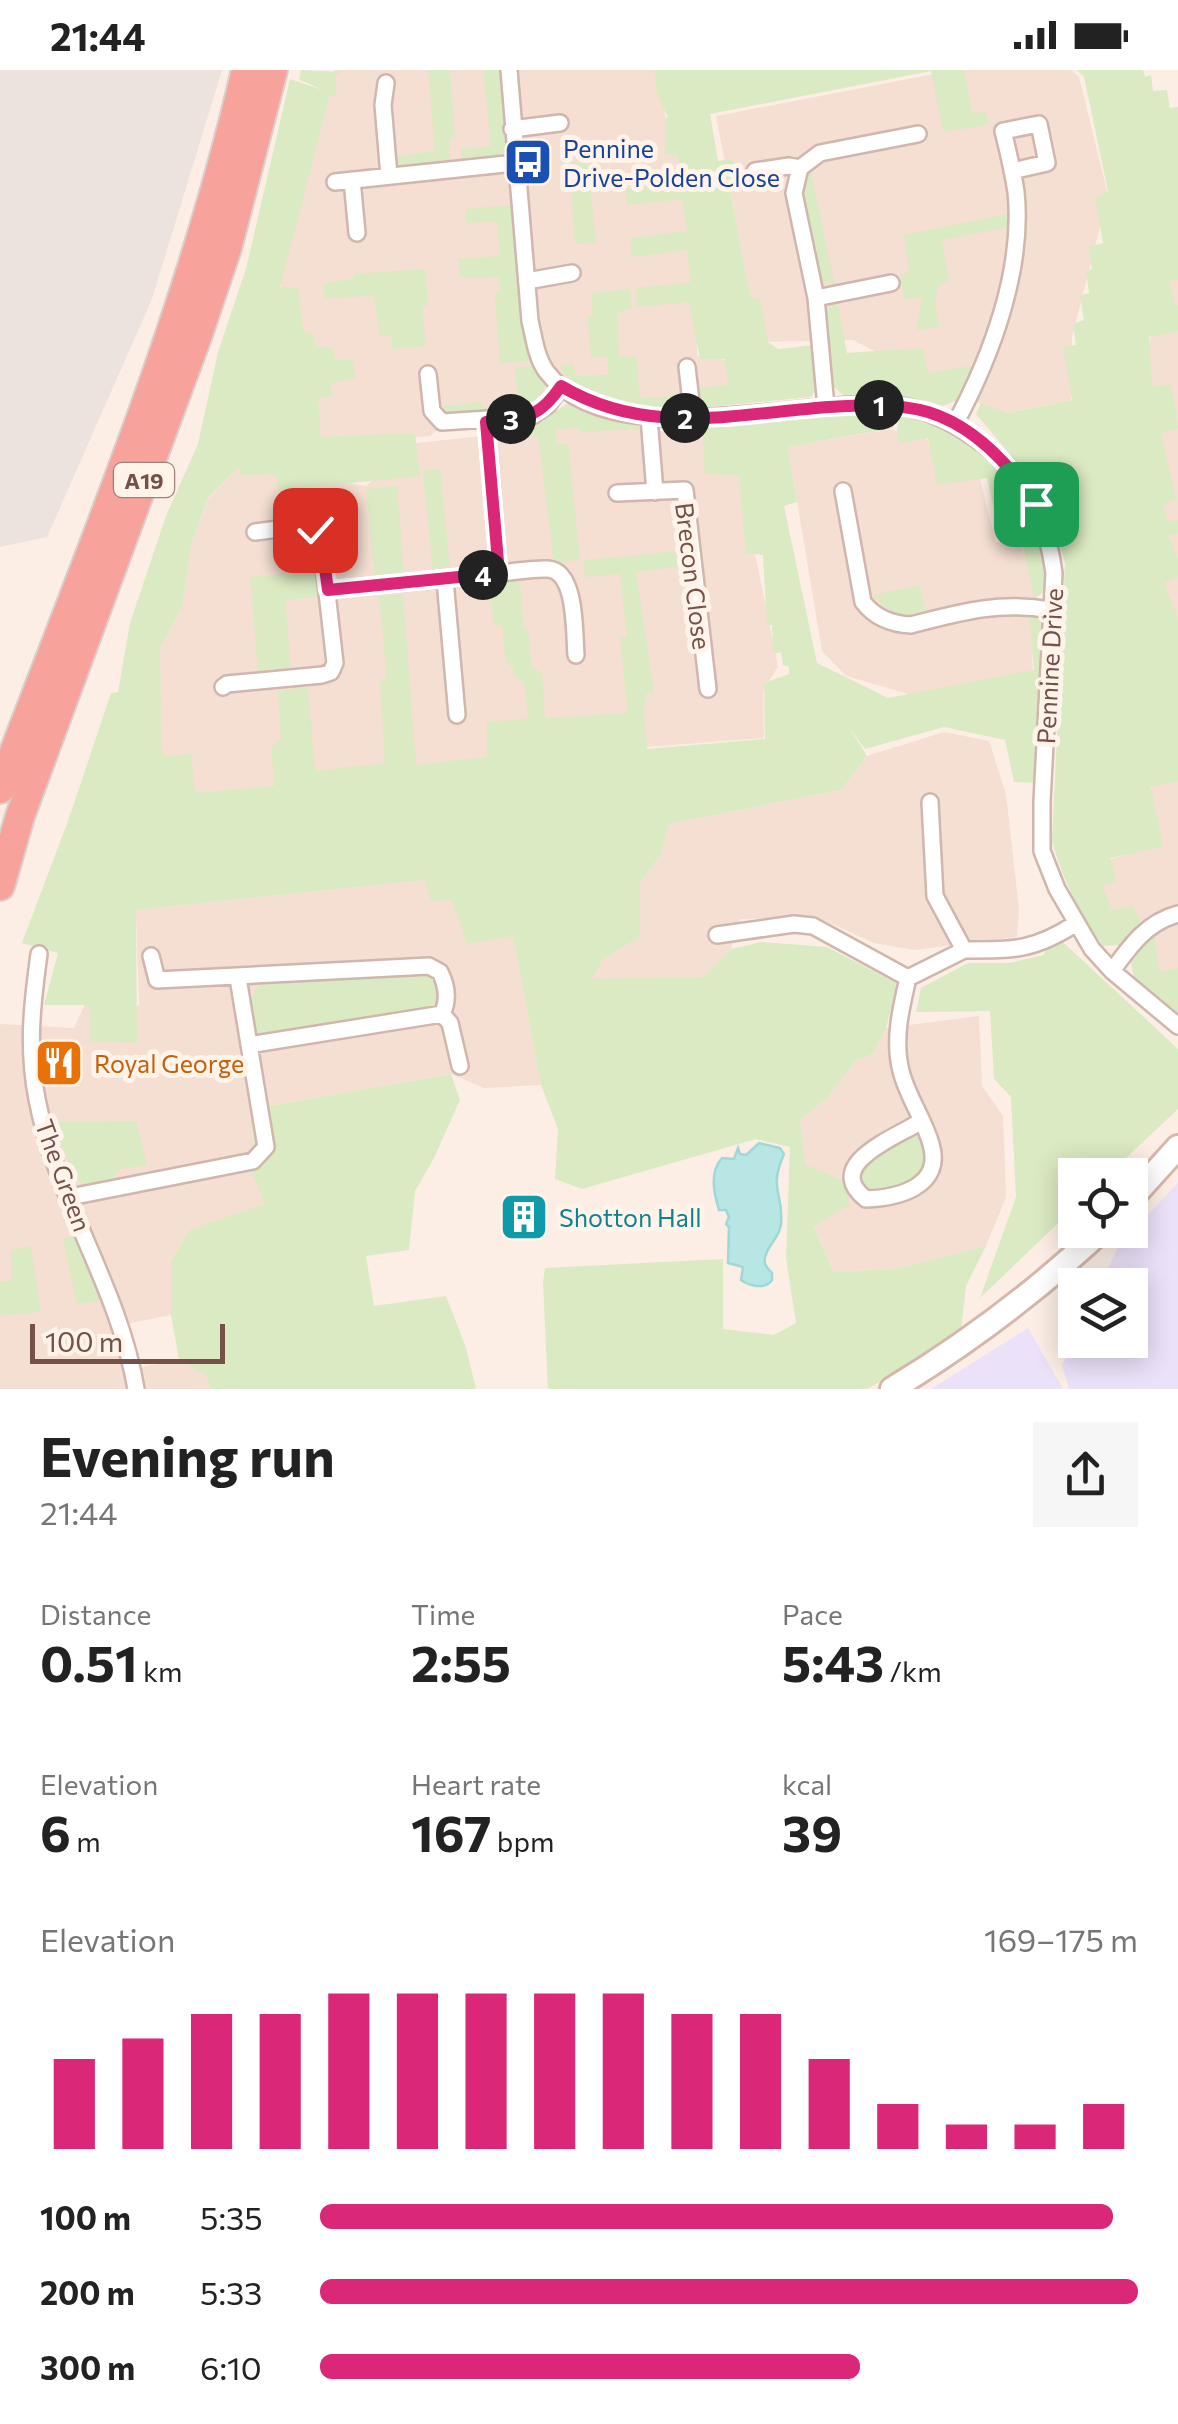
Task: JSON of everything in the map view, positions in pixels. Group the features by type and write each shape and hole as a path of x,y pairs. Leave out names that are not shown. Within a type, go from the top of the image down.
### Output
{"highway":[{"name":"A19","path":"0,789 174,330 209,218 246,70"},
{"name":"A19","path":"0,886 20,816 227,248 273,70"}],"street":[{"path":"428,374 432,410 442,422 532,416 548,405 561,386 537,353 508,70"},
{"path":"386,83 382,105 389,176"},
{"path":"512,128 560,123"},
{"path":"826,407 816,298 794,193 800,168 820,153 918,134"},
{"path":"357,232 343,181 515,163"},
{"path":"755,171 800,168"},
{"path":"954,424 981,369 1008,283 1015,242 1016,194 1012,171"},
{"path":"527,281 572,273"},
{"path":"816,298 891,284"},
{"path":"687,367 694,418"},
{"name":"Pennine Drive","path":"561,386 603,407 649,418 900,406 954,424 1014,470 1036,504 1050,540 1054,574 1042,851 1056,889 1076,924 1112,971 1178,1026"},
{"name":"Brecon Close","path":"649,418 655,492"},
{"path":"486,422 499,573"},
{"name":"Brecon Close","path":"616,493 685,490 708,689"},
{"path":"843,491 863,602 872,614 911,626 990,606 1052,610"},
{"path":"223,688 227,684 331,672 335,663 321,540 315,530 302,526 255,532"},
{"path":"328,590 552,569 563,574 569,587 576,655"},
{"path":"445,580 457,715"},
{"path":"930,802 935,896 964,950"},
{"path":"1112,971 1142,934 1162,918 1178,914"},
{"path":"717,934 794,924 813,926 908,978"},
{"path":"920,1122 852,1167 849,1178 854,1190 866,1199 901,1196 917,1188 928,1175 934,1156 901,1071 897,1046 899,1014 908,978 964,950 1005,950 1046,942 1076,924"},
{"name":"The Green","path":"39,954 29,1022 37,1100 117,1313 131,1355 136,1389"},
{"path":"151,956 157,980 429,966 440,972 446,985 442,1014"},
{"path":"70,1196 253,1161 266,1147 238,978"},
{"path":"249,1045 442,1014"},
{"path":"442,1014 450,1023 460,1066"},
{"path":"1148,1180 1178,1146"},
{"path":"892,1389 958,1349 1021,1302 1082,1248"}],"shaded area":[{"path":"0,70 222,70 152,299 47,537 0,547"},
{"path":"334,70 662,70 665,116 681,154 696,278 697,356 726,360 730,398 645,404 589,388 513,409 458,412 430,436 317,437 300,335 280,285"},
{"path":"955,70 1071,70 1079,77 1108,195 1072,337 1071,400 1001,414 853,340 759,342 716,116"},
{"path":"1178,261 1175,620 1163,584 1145,357 1165,288"},
{"path":"593,424 699,435 739,475 778,666 763,692 764,738 647,747 643,714 488,764 181,796 162,749 160,648 182,607 191,545 208,499 240,466 366,486 417,443"},
{"path":"890,429 927,439 938,468 975,459 996,543 1019,538 1035,586 1031,615 1033,681 912,695 846,676 822,651 788,447"},
{"path":"944,732 989,741 1006,794 1019,909 1017,937 914,950 874,943 817,917 740,919 731,949 703,977 591,980 603,959 640,937 640,883 661,854 669,824 841,790 867,756"},
{"path":"1178,749 1178,974 1158,975 1095,913 1108,860 1153,846 1151,789"},
{"path":"425,880 513,936 541,1085 484,1088 451,1074 252,1109 253,1146 245,1156 266,1204 189,1230 171,1262 171,1315 115,1326 126,1370 179,1360 207,1375 211,1389 0,1389 0,1024 74,1028 86,1002 139,1005 136,910"},
{"path":"979,1016 982,1086 1003,1116 1006,1197 986,1246 896,1269 833,1272 814,1225 800,1120 828,1097 855,1061 873,1054 886,1028"},
{"path":"1178,1183 1178,1389 1069,1389 1062,1365 1065,1358 1148,1358 1148,1268 1108,1268 1118,1248 1148,1248 1148,1215"},
{"path":"1028,1328 1063,1389 931,1389"}],"green space":[{"path":"301,70 341,72 336,75 335,96 330,94 280,287 298,288 303,331 313,334 315,346 332,348 335,360 354,360 355,378 331,383 331,396 318,398 321,437 415,433 420,476 279,490 276,474 241,475 240,466 208,498 191,545 182,607 160,648 162,749 165,756 191,754 195,793 275,786 271,748 281,738 278,691 308,687 315,771 385,763 380,682 387,678 379,596 403,595 416,765 487,757 487,722 528,719 524,682 515,677 513,667 506,663 502,626 493,624 490,582 520,581 532,667 542,673 545,718 628,713 620,638 627,636 620,574 585,577 584,560 680,551 682,566 636,572 654,693 646,693 647,749 765,739 764,683 789,674 789,667 783,665 781,652 773,654 772,625 767,625 763,555 746,553 739,475 705,474 702,427 859,410 897,411 893,428 788,447 797,502 784,506 817,663 888,698 1034,670 1029,615 1045,625 1035,783 1014,782 1005,740 944,727 865,749 849,727 867,756 841,790 669,824 661,854 640,883 640,937 603,959 592,979 703,977 731,949 761,942 827,947 898,984 886,1028 873,1054 855,1061 828,1097 800,1120 806,1165 846,1182 849,1205 814,1226 833,1272 896,1269 986,1246 966,1286 963,1335 867,1389 548,1389 545,1268 723,1259 723,1329 774,1335 796,1323 786,1258 790,1147 756,1139 582,1189 555,1179 558,1129 541,1085 513,936 467,944 452,900 431,901 425,880 136,910 137,1043 90,1041 89,1005 44,1005 58,953 22,943 111,693 118,692 130,623 166,516 198,444 218,352 246,269 290,79 322,90 299,79"},
{"path":"428,70 450,70 455,136 449,138 450,164 399,165 396,157 435,151"},
{"path":"483,70 501,70 507,144 498,157 463,162 461,149 491,146"},
{"path":"655,70 964,70 972,113 986,112 988,125 943,132 931,71 710,114 718,161 733,159 736,177 728,180 751,299 760,298 768,342 778,349 814,345 816,389 811,397 708,407 700,401 699,388 728,385 725,359 700,359 689,302 637,307 636,288 691,282 687,250 632,257 630,238 687,231 682,199 627,205 626,189 681,181 678,155 665,154 668,117 657,95"},
{"path":"1077,70 1143,70 1145,77 1151,75 1153,91 1167,90 1170,108 1178,107 1178,279 1169,281 1178,305 1178,331 1149,337 1152,386 1171,385 1178,428 1161,434 1176,499 1163,504 1167,522 1178,520 1178,533 1168,536 1178,559 1178,576 1164,583 1178,619 1178,781 1151,787 1163,847 1110,858 1116,881 1102,886 1112,910 1133,906 1142,926 1121,945 1103,946 1073,896 1052,842 1065,564 1041,499 976,414 981,403 1007,413 1072,400 1063,347 1076,345 1073,324 1084,320 1080,296 1089,293 1089,247 1103,243 1095,198 1108,191 1084,77"},
{"path":"569,162 588,164 596,243 575,244"},
{"path":"810,167 835,286 820,279 800,188"},
{"path":"512,205 519,278 535,360 500,363 495,293 500,292 499,277 460,278 458,259 500,256 497,222 466,223 465,209"},
{"path":"1008,214 1009,227 942,240 949,281 940,283 935,297 939,327 916,330 922,298 904,299 900,275 909,272 904,235"},
{"path":"425,269 428,305 422,307 426,346 392,349 392,336 380,336 374,296 324,298 324,283 354,279 355,274"},
{"path":"630,289 632,308 617,312 619,357 636,356 640,398 665,397 686,390 688,400 676,410 629,406 599,397 561,370 561,365 574,364 575,376 609,375 607,357 591,357 587,316 593,314 591,293"},
{"path":"837,301 847,353 922,348 928,373 972,366 956,401 942,406 897,397 845,397 831,384 826,311"},
{"path":"537,365 546,380 545,386 543,395 530,406 476,414 444,410 444,406 482,402 484,408 519,404 515,368"},
{"path":"568,403 640,429 556,430 557,444 568,444 580,560 554,562 538,436 497,438 502,429 541,421"},
{"path":"901,413 953,429 1012,476 1046,541 1048,589 1034,599 1022,541 1002,543 987,478 937,485 928,438 899,443"},
{"path":"440,469 450,570 433,572 423,471"},
{"path":"397,486 404,575 375,579 366,489"},
{"path":"318,571 320,597 285,600 291,668 258,671 250,577"},
{"path":"920,585 926,615 896,613 873,595"},
{"path":"1051,931 1178,1049 1178,1109 1126,1158 1058,1158 1058,1223 980,1298 1016,1197 1011,1097 994,1079 990,1011 916,1012 921,988 968,963 1010,963 1044,955"},
{"path":"1155,936 1159,972 1178,968 1178,1013 1134,977 1130,960 1141,943"},
{"path":"427,971 438,976 442,988 437,1008 263,1035 256,1029 253,996 267,982"},
{"path":"451,1074 460,1100 415,1191 409,1250 366,1256 374,1306 446,1296 466,1348 476,1389 211,1389 206,1375 179,1360 171,1315 171,1262 189,1230 265,1204 245,1156 253,1146 252,1109"},
{"path":"136,1121 147,1165 119,1169 113,1179 84,1184 76,1179 52,1122"},
{"path":"915,1133 927,1150 922,1172 908,1183 867,1192 860,1185 858,1168"},
{"path":"76,1235 101,1300 77,1304 63,1239"},
{"path":"31,1246 41,1312 0,1316 0,1281 11,1281 11,1250"}],"water":[{"path":"759,1143 780,1148 784,1154 777,1176 780,1228 765,1259 772,1280 757,1286 741,1280 743,1267 728,1263 729,1217 726,1210 719,1210 714,1183 715,1170 722,1158 734,1159 738,1148 740,1154 746,1155"}],"place":[{"name":"Pennine Drive-Polden Close","path":"528,162"},
{"name":"Royal George","path":"59,1063"},
{"name":"Shotton Hall","path":"524,1217"}],"route":[{"path":"315,530 321,540 328,590 499,573 486,422 532,416 548,405 561,386 603,407 649,418 864,405 900,406 929,413 954,424 1014,470 1036,504"}]}
